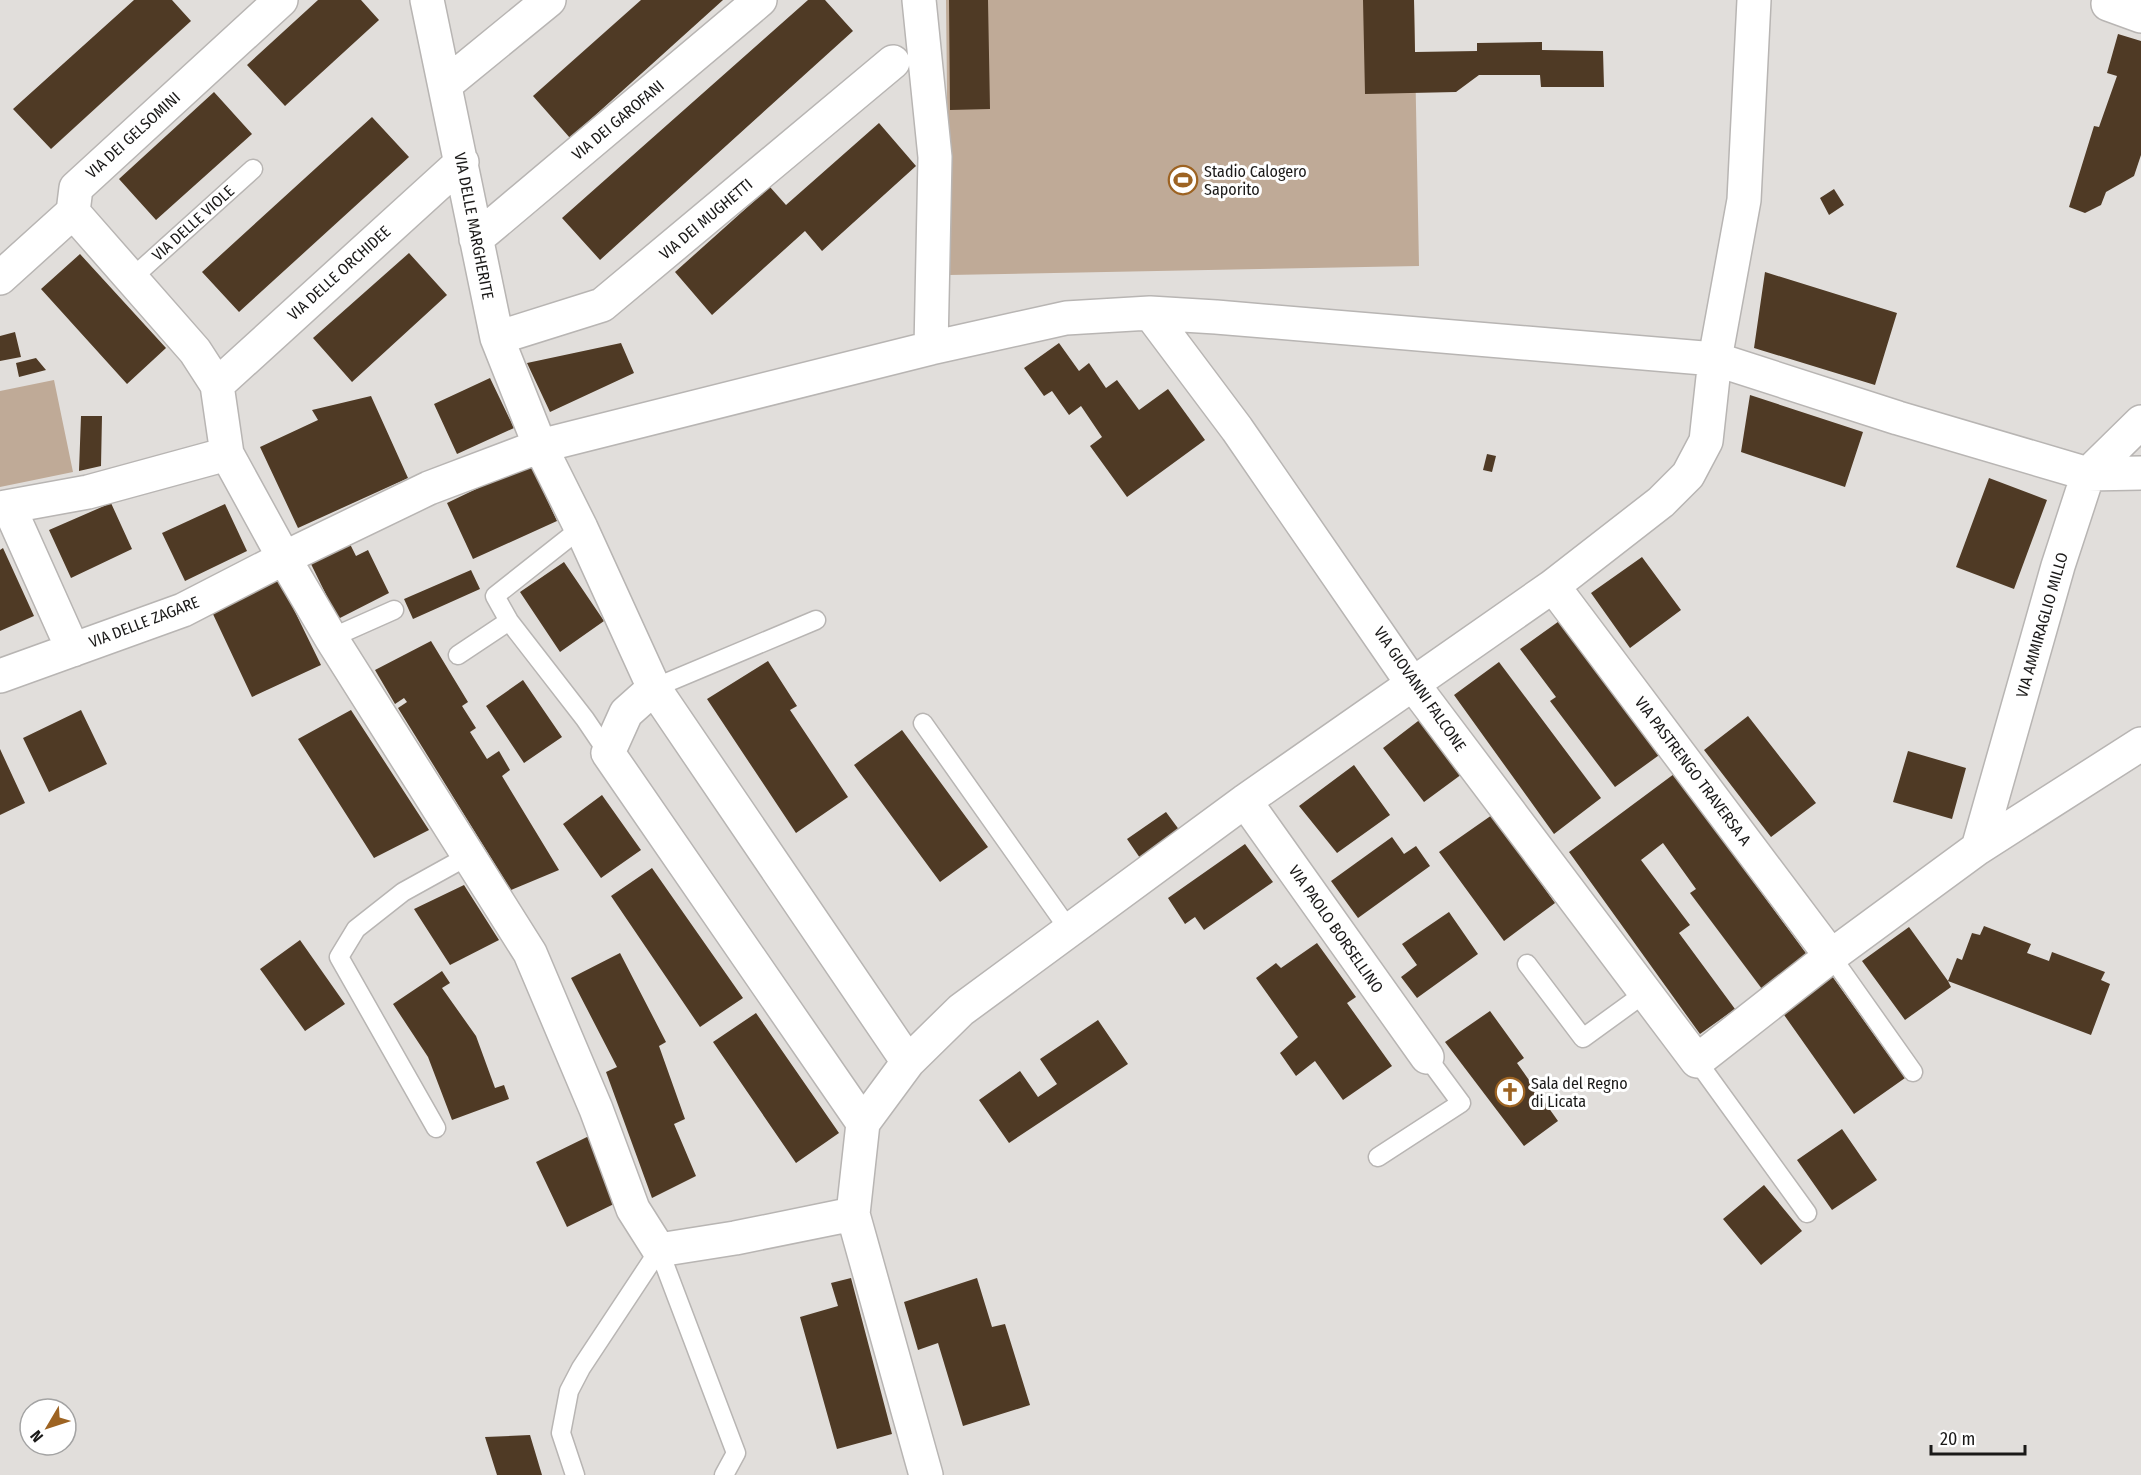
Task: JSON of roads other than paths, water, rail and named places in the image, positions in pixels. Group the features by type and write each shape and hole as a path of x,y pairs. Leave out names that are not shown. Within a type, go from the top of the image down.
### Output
{"street":[{"name":"VIA DEI GELSOMINI","path":"74,212 76,188 281,0"},
{"name":"VIA DELLE MARGHERITE","path":"427,0 497,338 540,446 581,528 654,688 908,1062"},
{"path":"445,85 549,0"},
{"name":"VIA DEI GAROFANI","path":"476,240 760,0"},
{"path":"919,0 936,158 931,348"},
{"path":"926,1475 853,1214 863,1124 908,1062 961,1010 1245,801 1553,586 1661,502 1688,475 1706,441 1715,359 1744,200 1755,0"},
{"path":"2109,0 2108,4 2141,16"},
{"name":"VIA DEI MUGHETTI","path":"497,338 603,305 893,62"},
{"name":"VIA DELLE ORCHIDEE","path":"217,385 462,162"},
{"path":"0,278 74,212 195,351 217,385 227,454 284,558 331,638 530,953 596,1109 633,1209 659,1250 735,1238 853,1214"},
{"name":"VIA DELLE ZAGARE","path":"0,676 183,610 429,488 540,446 931,348 1066,318 1150,313 1715,359 1898,418 2088,474 2141,473"},
{"name":"VIA GIOVANNI FALCONE","path":"1150,313 1237,429 1412,683 1697,1060"},
{"name":"VIA AMMIRAGLIO MILLO","path":"1978,848 2058,566 2088,474 2141,422"},
{"path":"73,650 4,508 88,492 227,454"},
{"name":"VIA PASTRENGO TRAVERSA A","path":"1553,586 1831,956"},
{"path":"654,688 626,713 608,753 863,1124"},
{"path":"1697,1060 1831,956 1978,848 2141,744"},
{"name":"VIA PAOLO BORSELLINO","path":"1245,801 1427,1057"}],"lane":[{"name":"VIA DELLE VIOLE","path":"132,278 253,169"},
{"path":"581,528 495,596 509,621 585,719 608,753"},
{"path":"331,638 394,610"},
{"path":"654,688 816,620"},
{"path":"458,655 509,621"},
{"path":"923,723 1070,931"},
{"path":"436,1128 339,957 356,929 403,892 468,856"},
{"path":"1831,956 1913,1072"},
{"path":"1527,964 1583,1038 1645,993"},
{"path":"1378,1157 1461,1103 1427,1057"},
{"path":"1697,1060 1806,1213"},
{"path":"575,1475 561,1433 569,1391 581,1368 659,1250"},
{"path":"659,1250 736,1453 724,1475"}],"place":[{"name":"Stadio Calogero Saporito","path":"1183,180"},
{"name":"Sala del Regno di Licata","path":"1510,1092"}]}
